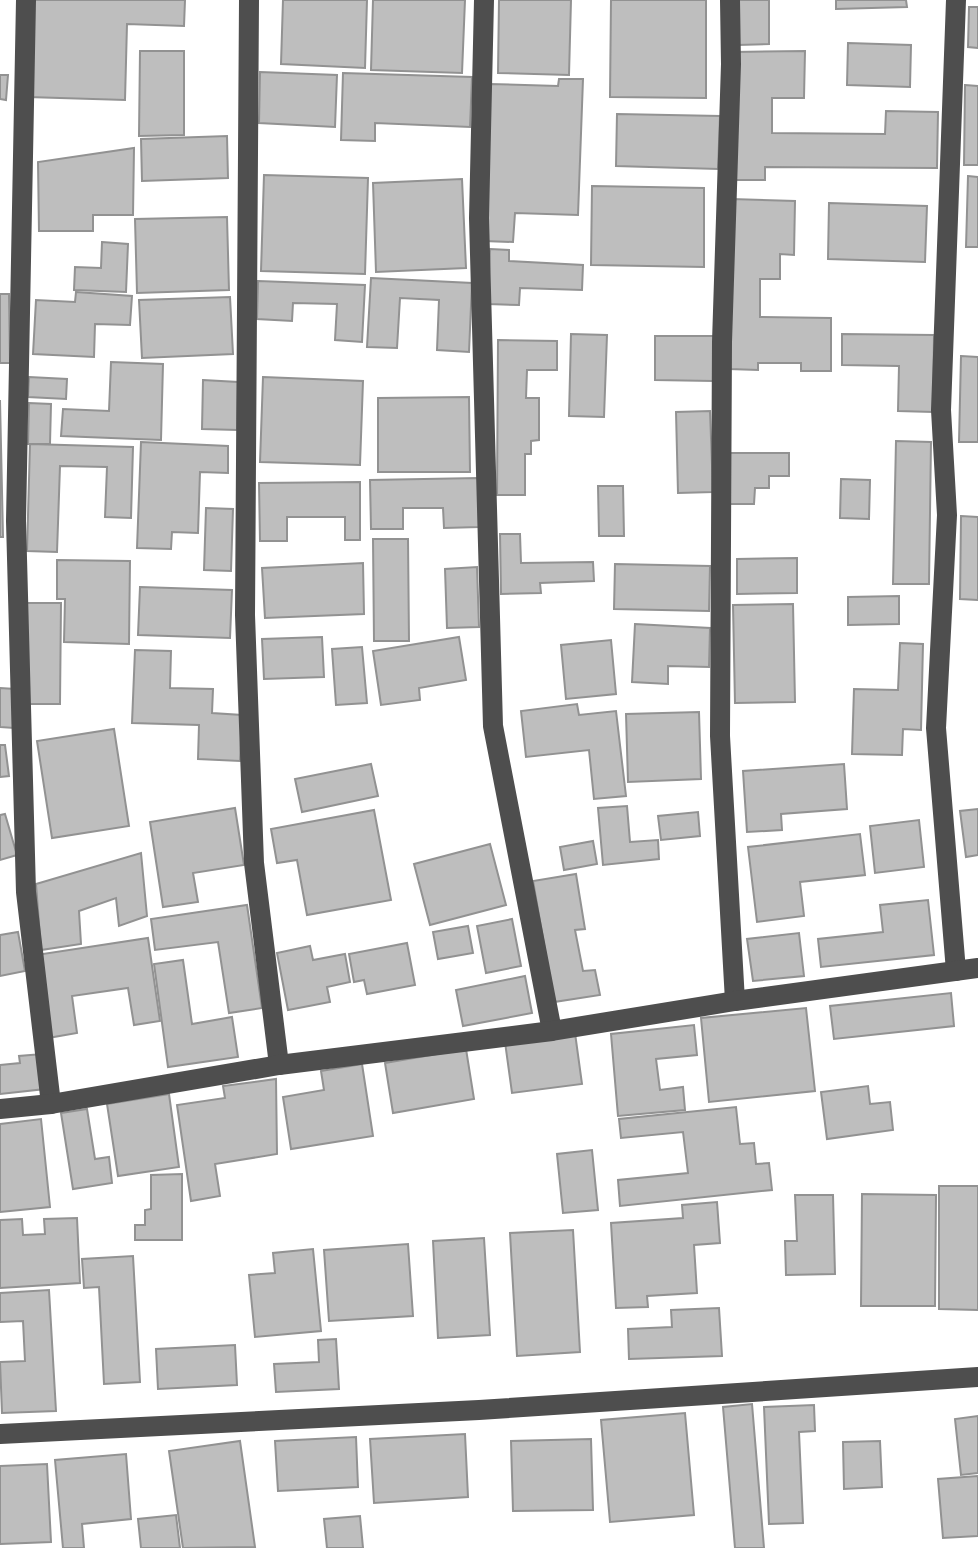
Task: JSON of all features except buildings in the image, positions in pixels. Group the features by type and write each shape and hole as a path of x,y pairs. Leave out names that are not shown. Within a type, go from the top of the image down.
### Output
{"street":[{"path":"26,0 16,521 26,892 51,1104"},
{"path":"249,0 245,615 254,863 279,1065"},
{"path":"484,0 479,218 493,726 552,1031"},
{"path":"730,0 731,64 722,342 720,736 735,1001"},
{"path":"956,0 941,410 947,515 936,728 956,971"},
{"path":"0,1109 51,1104 279,1065 552,1031 735,1001 978,968"},
{"path":"0,1434 479,1410 978,1377"}]}
